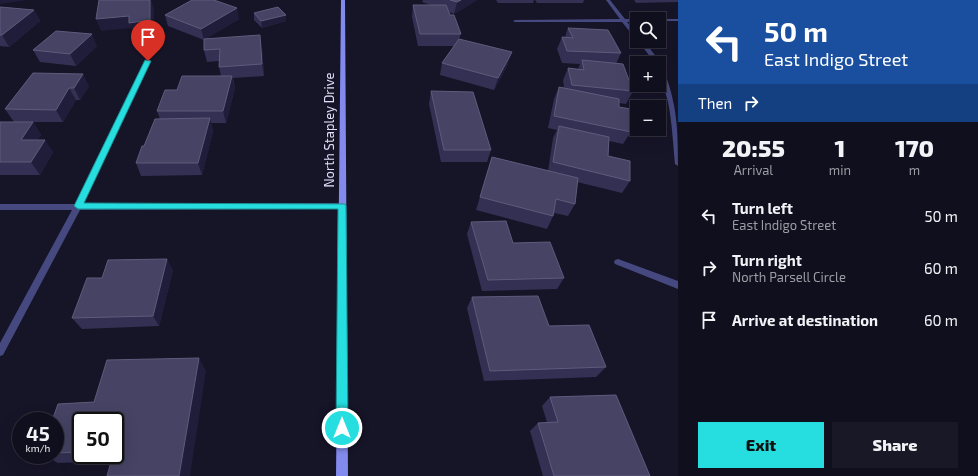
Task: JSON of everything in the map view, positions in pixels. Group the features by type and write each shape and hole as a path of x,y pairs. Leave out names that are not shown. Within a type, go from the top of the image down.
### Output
{"main road":[{"name":"North Stapley Drive","path":"342,476 343,0"}],"street":[{"path":"608,0 630,27"},
{"path":"515,21 630,20"},
{"path":"666,20 678,20"},
{"path":"0,352 78,206 148,61"},
{"path":"666,80 674,113 678,164"},
{"path":"0,207 342,206"},
{"path":"618,262 678,285"}],"building":[{"path":"99,0 150,0 150,20 129,23 129,16 96,19"},
{"path":"192,0 214,0 237,8 201,29 165,15"},
{"path":"450,0 461,0 457,2"},
{"path":"413,5 446,5 450,15 454,15 461,34 420,34"},
{"path":"0,7 34,10 0,35"},
{"path":"278,7 286,15 261,21 254,13"},
{"path":"568,28 608,30 621,53 567,51 562,37 573,38"},
{"path":"56,31 92,34 70,54 33,50"},
{"path":"260,35 262,64 219,67 220,49 204,50 204,39"},
{"path":"459,39 512,52 498,78 442,63"},
{"path":"582,60 623,64 630,83 630,91 572,85 568,68 584,70"},
{"path":"33,73 83,74 74,88 69,88 56,110 5,109"},
{"path":"182,76 232,76 223,111 157,111 165,90 177,90"},
{"path":"559,87 619,99 619,107 630,109 630,132 554,116"},
{"path":"431,91 473,92 491,150 444,150"},
{"path":"210,118 198,163 136,163 142,146 144,146 155,119"},
{"path":"0,122 33,122 21,140 45,140 31,162 0,162"},
{"path":"559,126 609,137 608,156 630,161 630,181 553,162"},
{"path":"492,157 578,178 575,204 556,199 553,216 480,197"},
{"path":"506,221 513,243 550,242 564,278 488,280 471,222"},
{"path":"167,259 153,316 72,318 87,278 102,278 108,260"},
{"path":"538,296 549,326 589,325 606,367 490,371 472,297"},
{"path":"199,358 179,476 107,476 110,464 124,464 124,412 72,412 72,452 64,453 64,412 55,412 58,404 94,402 107,360"},
{"path":"616,395 650,476 554,476 538,423 558,422 550,397"}],"route":[{"path":"148,61 78,206 342,206 342,428"}]}
